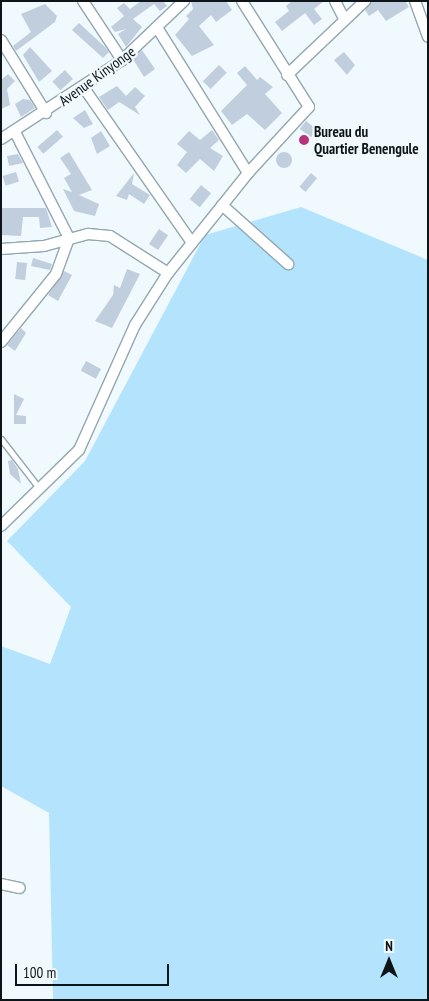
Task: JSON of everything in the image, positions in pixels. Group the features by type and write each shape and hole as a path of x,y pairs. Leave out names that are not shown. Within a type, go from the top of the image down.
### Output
{"street":[{"path":"83,1 122,60"},
{"name":"Avenue Kinyonge","path":"1,139 46,113 122,60 158,29 184,1"},
{"path":"1,526 79,450 91,431 135,324 168,273 248,173 309,107 242,1"},
{"path":"335,1 343,17"},
{"path":"287,75 343,17 365,1"},
{"path":"415,1 428,37"},
{"path":"158,29 248,173"},
{"path":"1,40 46,113"},
{"path":"84,88 192,243"},
{"path":"1,342 56,274 69,238 15,132"},
{"path":"222,205 288,264"},
{"path":"1,249 44,246 69,238 110,236 168,273"},
{"path":"1,884 20,888"}],"lane":[{"path":"1,439 39,488"}],"shaded area":[{"path":"301,207 428,260 428,1000 53,1000 49,813 1,786 1,646 50,664 71,607 7,541 85,461 205,235"}],"building":[{"path":"141,1 163,1 167,6 160,11 154,4 133,19 142,27 126,47 118,34 126,29 115,32 111,27 124,16 117,8 124,3 130,9"},
{"path":"191,1 226,1 232,10 216,22 211,15 199,26 214,45 192,56 175,35 189,19 186,16 193,9"},
{"path":"292,1 324,1 314,9 322,19 314,25 305,13 282,31 275,22 289,11 286,6"},
{"path":"372,1 405,1 409,7 386,21 378,10 369,16 365,10"},
{"path":"45,4 57,16 55,22 16,51 13,46 31,32 21,14"},
{"path":"79,23 109,52 103,58 72,30"},
{"path":"30,47 52,71 39,82 23,55"},
{"path":"142,50 155,69 144,77 133,59"},
{"path":"344,52 355,65 347,75 334,60"},
{"path":"219,65 227,73 211,89 203,81"},
{"path":"245,66 257,80 260,77 273,87 265,94 282,113 265,130 247,114 232,125 221,111 247,85 237,73"},
{"path":"65,70 73,79 60,90 52,81"},
{"path":"8,74 15,81 7,89 10,105 1,109 1,80"},
{"path":"117,86 126,96 135,87 145,96 135,107 140,115 119,102 108,110 99,97"},
{"path":"23,99 30,100 35,108 21,117 15,104"},
{"path":"85,110 93,124 84,128 73,118"},
{"path":"306,121 317,130 311,138 300,129"},
{"path":"57,130 63,137 43,154 37,147"},
{"path":"212,130 219,140 210,148 223,156 214,171 200,159 186,173 177,165 187,152 177,144 189,131 200,140"},
{"path":"101,131 110,146 97,154 91,138"},
{"path":"69,152 92,190 79,195 99,204 95,216 74,211 63,189 72,192 64,178 71,174 60,158"},
{"path":"284,152 290,154 292,160 290,166 284,168 278,166 276,160 278,154"},
{"path":"18,154 23,163 9,166 7,156"},
{"path":"16,172 19,182 6,186 3,176"},
{"path":"134,173 132,184 150,195 144,204 129,194 127,200 116,196"},
{"path":"311,173 317,178 306,192 299,187"},
{"path":"201,185 211,193 200,207 190,199"},
{"path":"1,208 46,208 52,227 40,228 39,217 23,217 21,236 1,235"},
{"path":"159,229 168,235 158,250 149,244"},
{"path":"33,258 52,264 50,270 31,266"},
{"path":"17,262 27,263 25,280 15,279"},
{"path":"127,269 140,274 112,328 95,321 113,295 114,285 120,288"},
{"path":"64,271 72,275 58,301 48,295"},
{"path":"21,328 26,333 15,351 7,345"},
{"path":"86,361 101,369 96,379 81,371"},
{"path":"14,394 24,399 16,415 26,416 26,424 14,424"},
{"path":"12,460 18,469 21,484 10,474 8,461"}],"place":[{"name":"Bureau du Quartier Benengule","path":"304,140"}]}
